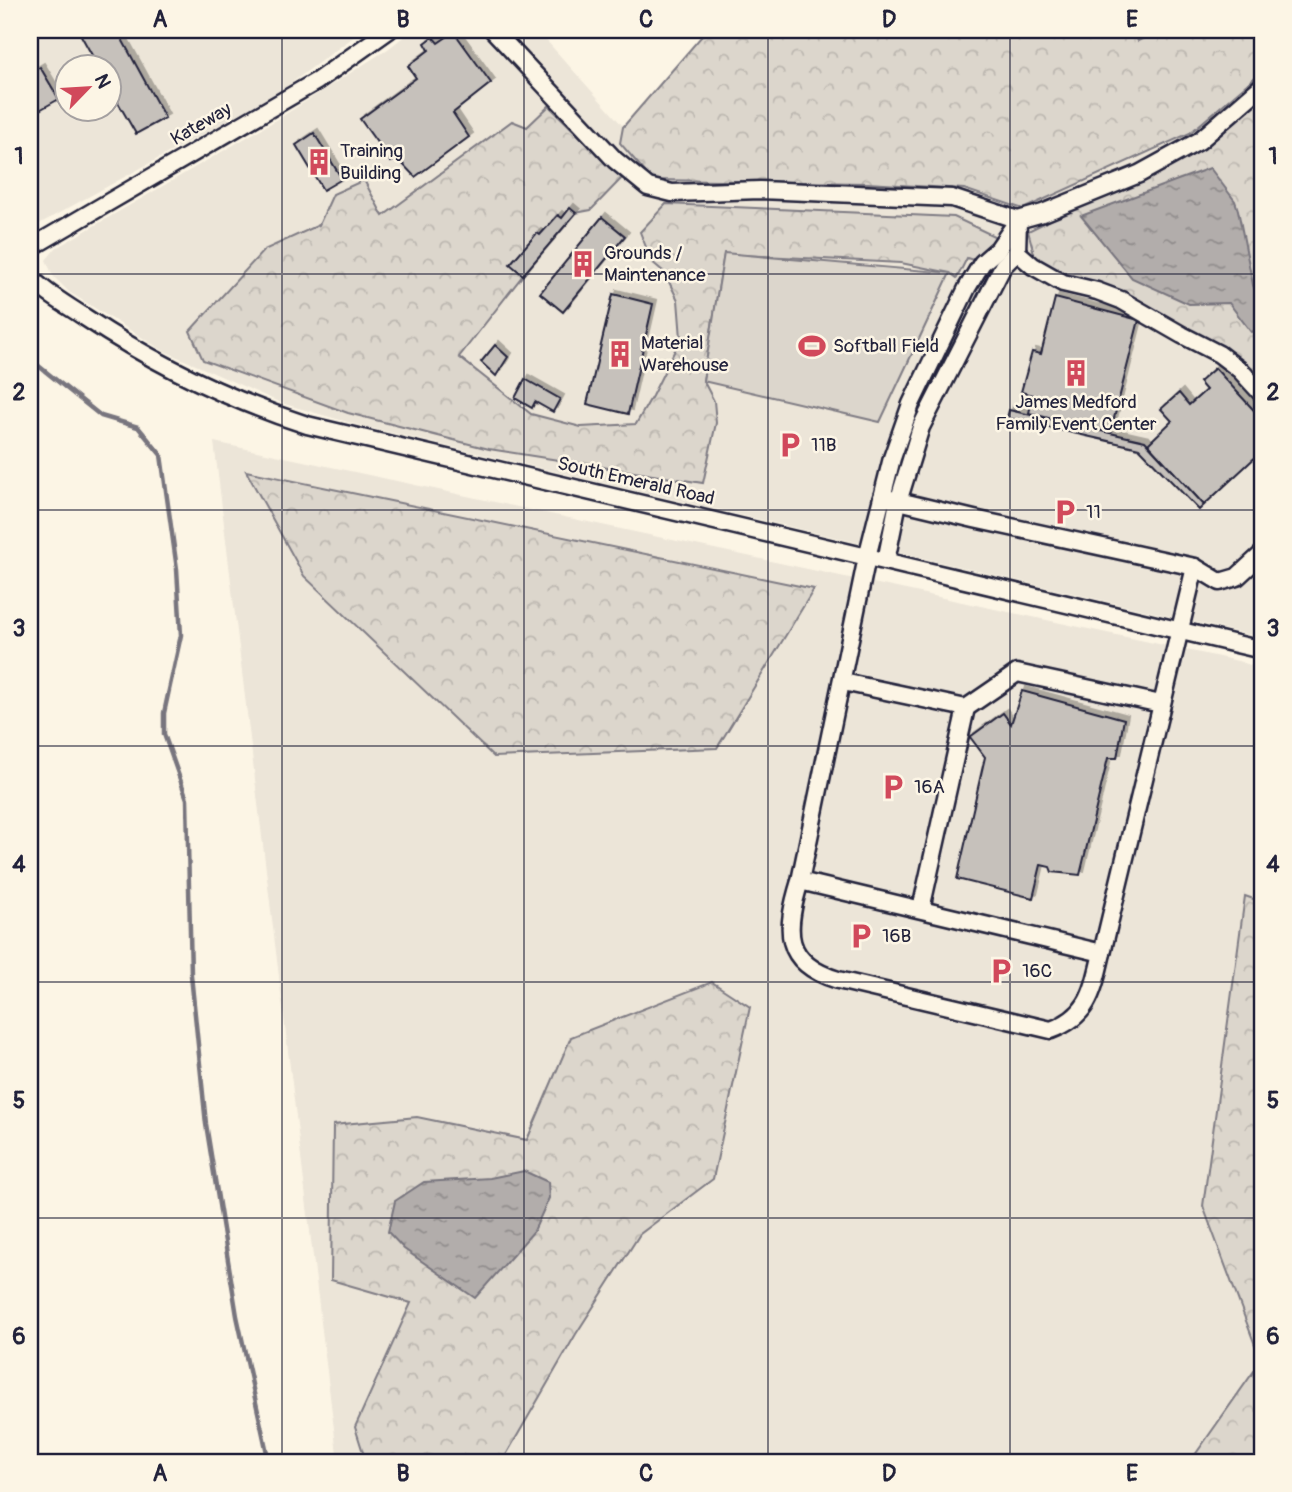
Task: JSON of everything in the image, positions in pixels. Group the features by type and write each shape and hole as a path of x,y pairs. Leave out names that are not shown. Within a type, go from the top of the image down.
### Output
{"street":[{"name":"Kateway","path":"30,248 317,80 389,30"},
{"path":"493,30 615,160 648,187 672,193 760,190 952,198 1018,220 1043,213 1139,174 1199,141 1262,86"},
{"path":"886,561 898,502 921,427 1003,266 1017,253 1018,220"},
{"path":"1018,220 998,248 982,262 967,288 911,404 892,458 867,557 843,682 790,925 793,949 801,960 821,974 838,980 1051,1030 1067,1024 1084,1008 1091,994 1102,953 1195,567"},
{"path":"1017,253 1033,266 1063,283 1121,300 1219,354 1240,370 1262,394"},
{"name":"South Emerald Road","path":"30,277 41,288 118,338 185,375 247,404 307,425 1262,650"},
{"path":"882,497 1195,567 1220,583 1237,577 1262,554"},
{"path":"921,909 967,708 1017,673 1161,704"},
{"path":"843,682 967,708"},
{"path":"800,881 1102,953"}],"shaded area":[{"path":"44,30 363,30 279,92 30,229 30,39"},
{"path":"412,30 537,30 623,126 707,30 1262,30 1262,638 358,425 281,403 162,350 69,292 53,276 46,260 56,248 278,119 388,49"},
{"path":"214,442 1238,661 1262,669 1262,1462 338,1462"}],"green space":[{"path":"707,30 1131,30 1138,41 1160,30 1262,30 1262,71 1190,133 1023,209 964,189 868,183 652,180 620,143 623,127"},
{"path":"1262,96 1262,137 1259,140 1262,144 1262,389 1223,351 1062,279 1035,257 1028,231 1213,140"},
{"path":"549,106 622,178 591,210 576,213 570,209 562,218 557,215 540,235 537,233 511,264 523,275 459,357 531,414 581,427 636,424 681,338 678,300 664,272 652,262 640,232 666,204 954,217 996,237 998,249 982,263 967,258 957,278 950,273 901,263 724,254 703,380 714,401 716,423 703,483 489,449 348,413 203,360 190,331 264,250 319,225 333,194 364,180 383,216 512,121 527,127"},
{"name":"Softball Field","path":"724,253 950,273 880,422 703,381"},
{"path":"246,471 814,589 717,748 494,757 304,576"},
{"path":"1245,896 1262,902 1262,1462 1190,1462 1261,1361 1203,1206"},
{"path":"712,982 750,1007 713,1179 640,1234 576,1334 502,1462 366,1462 355,1427 411,1303 331,1280 333,1125 417,1117 527,1140 571,1037"}],"water":[{"path":"1210,168 1235,201 1238,210 1253,285 1262,309 1262,328 1251,332 1229,303 1189,304 1132,278 1081,216"},
{"path":"524,1171 548,1182 549,1198 534,1231 475,1298 404,1249 388,1232 395,1201 424,1182 490,1178"}],"building":[{"path":"78,30 117,30 165,118 136,134 122,110 122,52 90,52"},
{"path":"454,32 491,83 453,113 469,137 415,177 398,159 391,162 360,119 416,78 408,66 429,50 425,43 433,37 438,43"},
{"path":"40,67 52,87 52,103 36,112 30,101 30,73"},
{"name":"Training Building","path":"314,133 342,179 323,190 296,145"},
{"path":"570,208 576,213 523,275 510,264 537,233 540,235 558,215 562,218"},
{"name":"Grounds / Maintenance","path":"602,217 625,236 563,312 540,293"},
{"name":"Material Warehouse","path":"613,294 653,304 628,414 587,404"},
{"name":"James Medford Family Event Center","path":"1055,298 1139,320 1110,434 1029,413 1033,395 1021,392 1032,352 1041,354"},
{"path":"495,345 508,357 496,376 481,362"},
{"path":"1215,368 1262,419 1262,451 1204,505 1148,444 1172,421 1161,409 1179,393 1189,405 1206,390 1199,382"},
{"path":"525,379 560,399 553,412 535,402 532,408 515,398"},
{"path":"1009,410 1145,441 1204,505 1199,510 1139,448 1007,418"},
{"path":"1022,691 1124,719 1117,758 1108,758 1080,875 1052,872 1050,867 1041,865 1033,898 957,879 985,757 970,737 1003,713 1011,724"}],"waterway":[{"path":"30,359 101,416 138,427 161,455 177,569 181,635 164,713 164,734 187,799 191,975 206,1124 237,1316 269,1462"}],"place":[{"name":"Training Building","path":"319,162"},
{"name":"Grounds / Maintenance","path":"583,264"},
{"name":"Softball Field","path":"812,346"},
{"name":"Material Warehouse","path":"620,354"},
{"name":"James Medford Family Event Center","path":"1076,373"},
{"name":"11B","path":"790,445"},
{"name":"11","path":"1065,512"},
{"name":"16A","path":"893,787"},
{"name":"16B","path":"861,936"},
{"name":"16C","path":"1001,971"}]}
